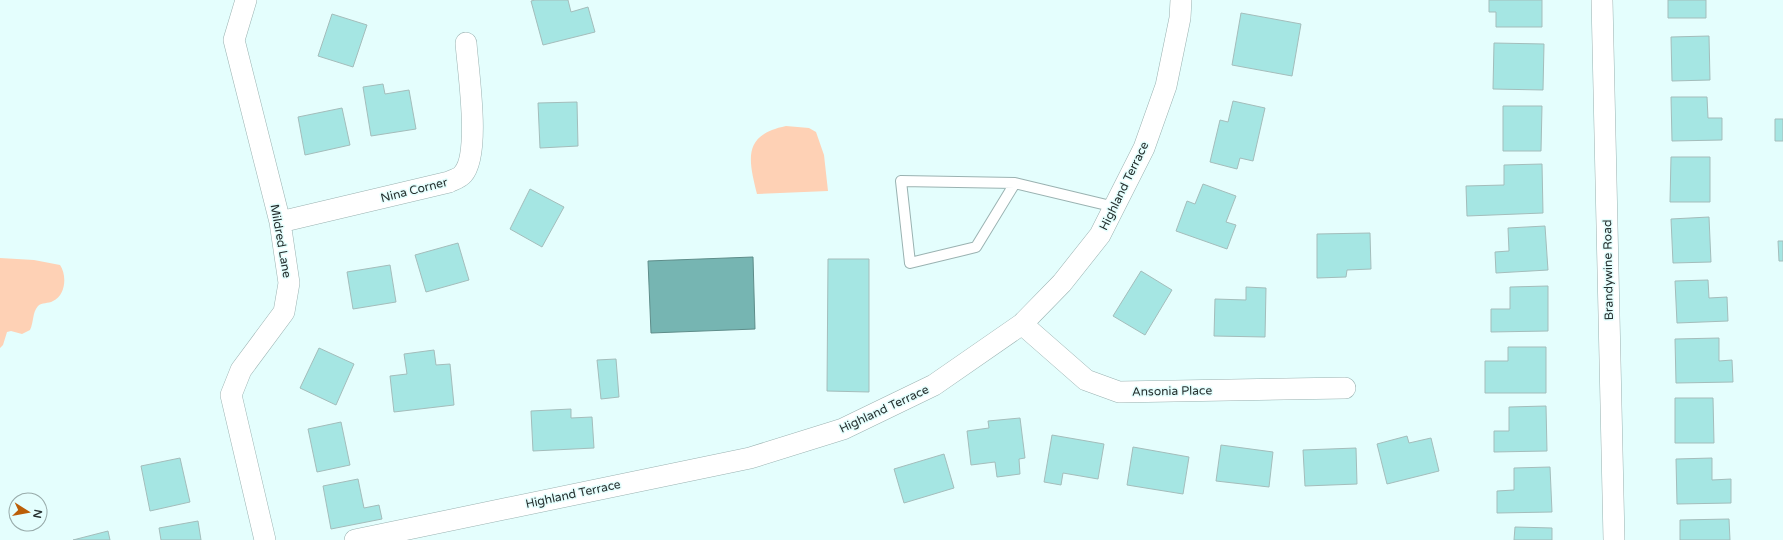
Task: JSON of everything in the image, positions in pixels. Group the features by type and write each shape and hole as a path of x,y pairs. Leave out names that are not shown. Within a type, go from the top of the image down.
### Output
{"street":[{"name":"Mildred Lane","path":"246,0 234,40 280,222 289,283 284,312 241,370 231,395 265,540"},
{"name":"Highland Terrace","path":"362,538 750,458 843,429 934,385 1022,324 1062,283 1100,235 1144,148 1166,86 1180,18 1181,0"},
{"name":"Brandywine Road","path":"1602,0 1614,540"},
{"name":"Nina Corner","path":"280,222 449,182 463,175 472,156 472,115 466,43"},
{"name":"Ansonia Place","path":"1022,324 1086,380 1119,392 1345,388"}],"lane":[{"path":"1014,184 976,246 910,263 901,181 1014,184 1114,206"}],"shaded area":[{"path":"786,126 809,128 816,132 824,155 828,191 757,194 752,169 752,150 762,135"},
{"path":"0,258 34,260 60,265 64,274 64,284 61,294 57,298 51,302 43,303 38,306 30,330 22,334 11,331 7,332 3,345 0,348"}],"water":[{"path":"753,257 755,329 651,333 648,261"}],"building":[{"path":"568,0 571,12 588,7 595,32 543,45 531,1"},
{"path":"1489,0 1542,0 1542,27 1496,27 1496,12 1489,12"},
{"path":"1668,0 1706,0 1706,18 1668,18"},
{"path":"1241,13 1301,24 1292,76 1232,65"},
{"path":"332,14 367,25 353,67 318,56"},
{"path":"1709,36 1710,80 1672,81 1671,37"},
{"path":"1494,43 1544,44 1543,90 1493,89"},
{"path":"383,84 385,94 409,90 416,129 371,136 363,87"},
{"path":"1671,97 1707,97 1708,118 1722,118 1722,140 1672,141"},
{"path":"1233,101 1265,108 1253,161 1240,158 1237,169 1210,162 1220,120 1228,122"},
{"path":"577,102 578,146 540,148 538,103"},
{"path":"1503,106 1542,106 1541,151 1503,151"},
{"path":"342,108 350,145 305,155 298,117"},
{"path":"1775,119 1783,119 1783,141 1775,141"},
{"path":"1671,157 1710,157 1710,202 1670,202"},
{"path":"1542,164 1543,213 1467,216 1466,186 1504,185 1504,165"},
{"path":"1203,184 1236,196 1226,222 1236,225 1227,249 1176,231 1187,201 1195,204"},
{"path":"530,189 564,207 542,247 510,229"},
{"path":"1709,217 1711,262 1673,263 1671,219"},
{"path":"1545,226 1548,270 1496,273 1495,252 1509,251 1508,228"},
{"path":"1370,233 1371,269 1347,270 1346,277 1317,278 1317,234"},
{"path":"1778,241 1783,241 1783,261 1779,261"},
{"path":"458,243 469,280 426,292 415,255"},
{"path":"828,259 869,259 869,392 827,391"},
{"path":"390,265 396,302 353,309 347,272"},
{"path":"1141,271 1172,290 1145,335 1113,316"},
{"path":"1708,280 1709,298 1727,297 1728,321 1677,323 1675,281"},
{"path":"1548,286 1548,331 1491,332 1491,309 1510,309 1510,287"},
{"path":"1246,287 1266,288 1265,337 1214,336 1215,299 1246,300"},
{"path":"1719,338 1719,361 1732,360 1733,382 1676,383 1675,339"},
{"path":"1508,347 1546,347 1546,393 1485,393 1485,361 1508,361"},
{"path":"319,348 354,364 336,405 300,388"},
{"path":"434,350 436,365 450,364 454,405 394,412 390,376 407,374 404,354"},
{"path":"616,359 619,397 601,399 597,360"},
{"path":"1675,398 1713,398 1714,443 1675,443"},
{"path":"1546,406 1547,451 1494,452 1494,431 1509,431 1509,407"},
{"path":"571,409 571,418 592,417 594,448 533,451 531,411"},
{"path":"1020,418 1025,458 1019,459 1020,474 997,477 995,462 971,465 967,431 989,428 988,421"},
{"path":"341,422 350,465 317,472 308,429"},
{"path":"1052,435 1104,444 1098,479 1063,473 1061,485 1044,482"},
{"path":"1407,436 1409,443 1431,438 1439,471 1387,484 1377,444"},
{"path":"1221,445 1273,452 1269,487 1216,481"},
{"path":"1133,447 1189,457 1183,494 1127,485"},
{"path":"1356,448 1357,484 1305,486 1303,450"},
{"path":"944,454 954,488 904,503 894,469"},
{"path":"180,458 190,502 150,511 141,466"},
{"path":"1712,458 1712,480 1731,479 1731,503 1677,504 1676,459"},
{"path":"1550,467 1552,512 1497,513 1497,491 1514,490 1514,468"},
{"path":"358,479 364,508 379,505 382,519 331,529 323,486"},
{"path":"1729,519 1730,540 1680,540 1680,520"},
{"path":"198,521 201,540 161,540 159,528"},
{"path":"1515,527 1552,528 1552,540 1514,540"},
{"path":"108,531 110,540 73,540"}]}
